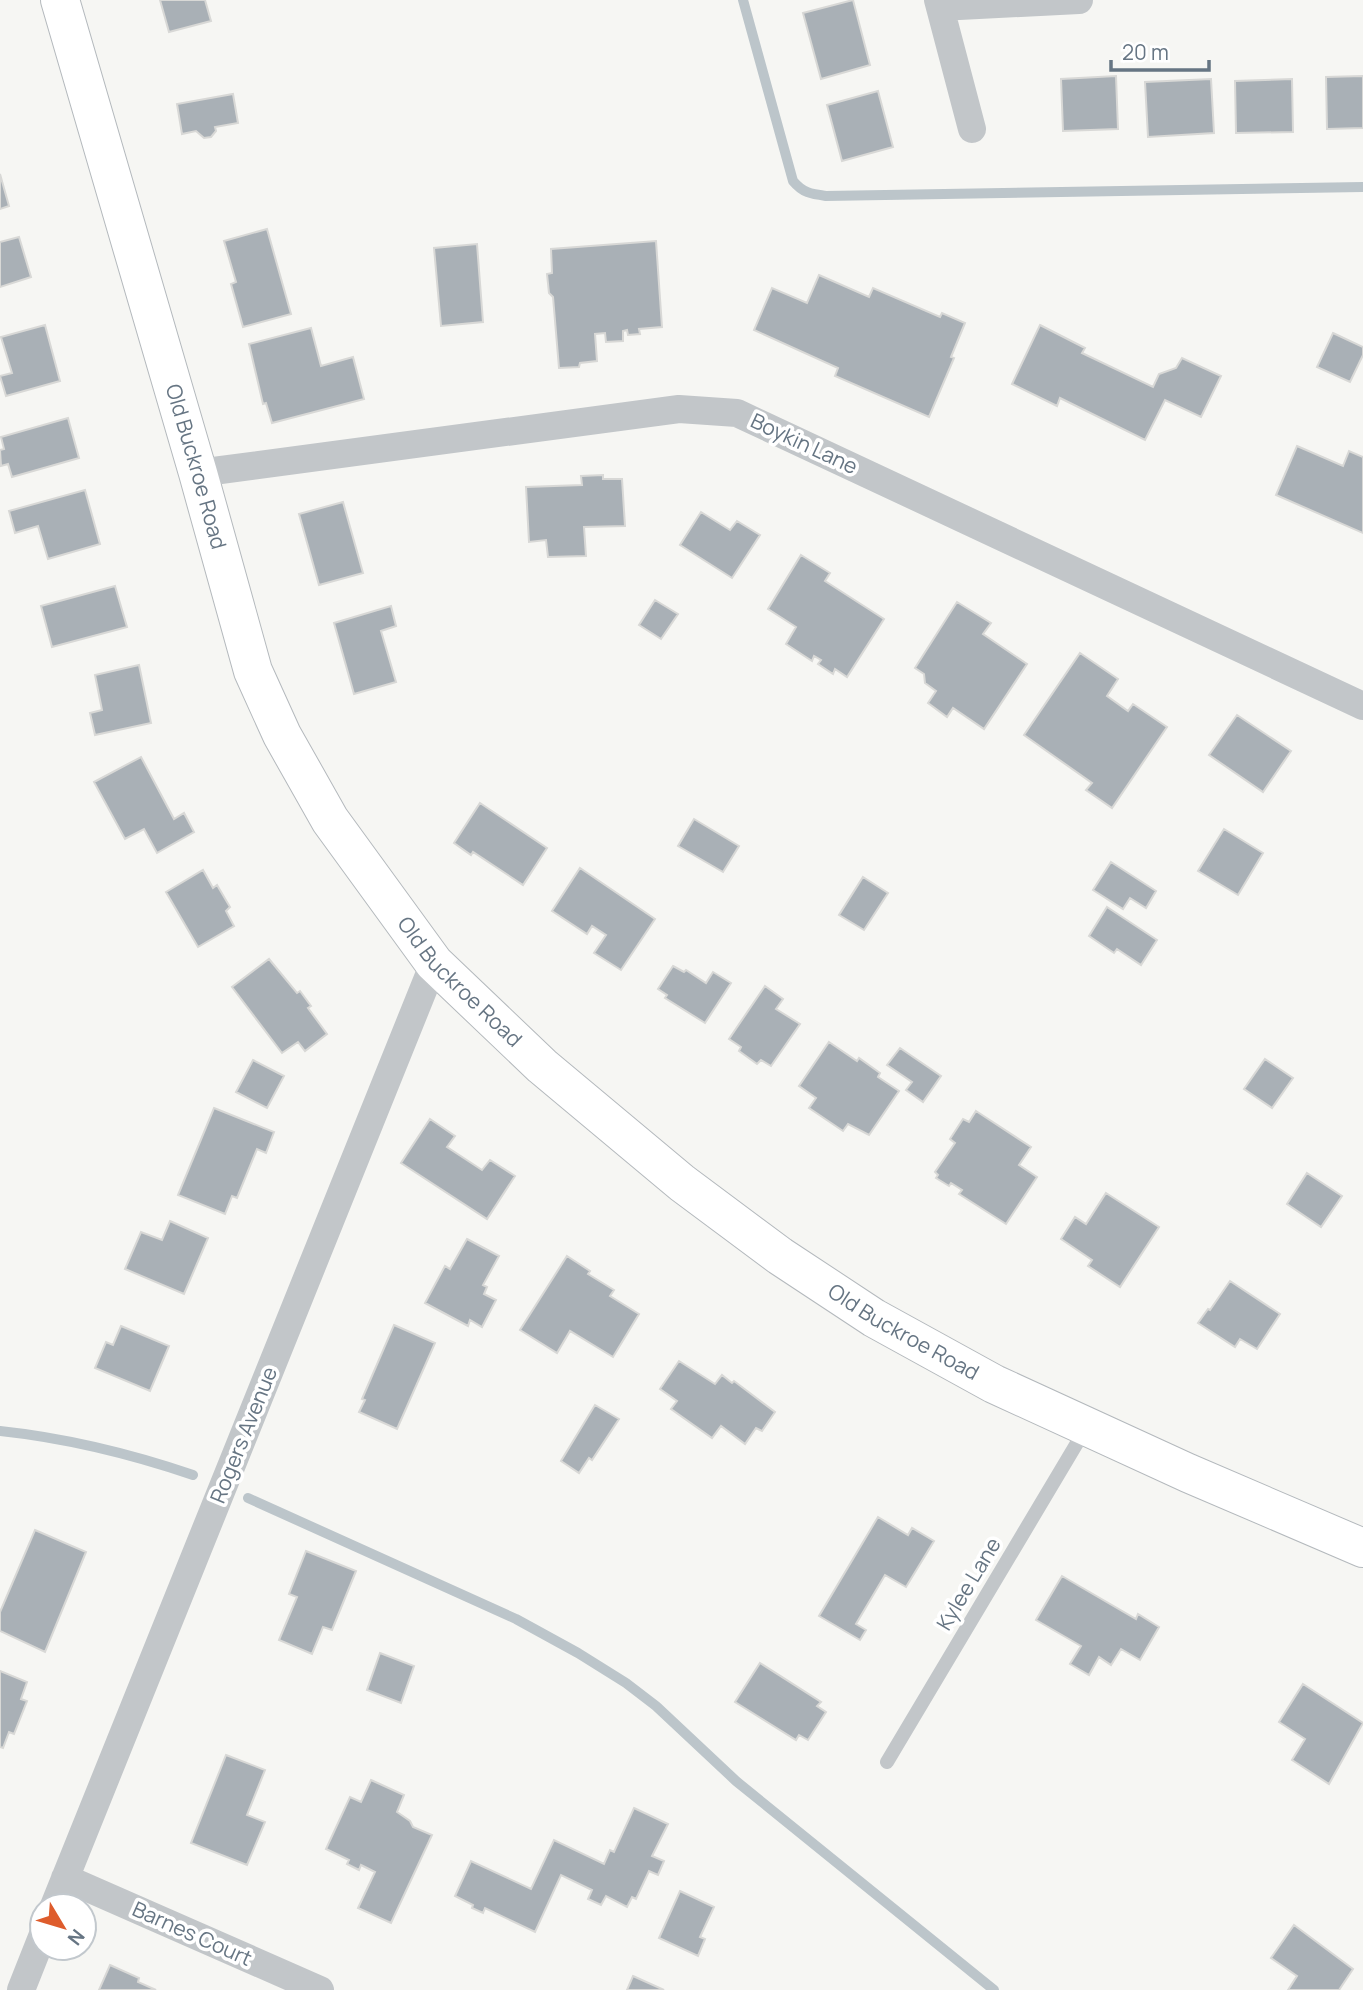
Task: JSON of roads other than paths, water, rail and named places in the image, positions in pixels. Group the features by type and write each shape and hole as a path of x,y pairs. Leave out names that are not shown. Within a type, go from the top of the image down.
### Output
{"main road":[{"name":"Old Buckroe Road","path":"60,0 198,472 253,671 282,736 330,820 434,963 565,1086 682,1183 780,1256 898,1331 994,1384 1188,1473 1363,1548"}],"street":[{"path":"972,129 939,3 1079,0"},
{"name":"Boykin Lane","path":"198,472 679,409 737,413 1363,706"},
{"name":"Rogers Avenue","path":"60,1892 434,963"},
{"name":"Barnes Court","path":"65,1878 320,1990"},
{"path":"21,1990 32,1962"}],"lane":[{"name":"Kylee Lane","path":"887,1762 1087,1426"}],"waterway":[{"path":"743,0 793,181 812,194 826,196 1363,187"},
{"path":"0,1431 98,1448 193,1475"},
{"path":"248,1498 516,1619 626,1683 656,1706 736,1781 994,1990"}]}
